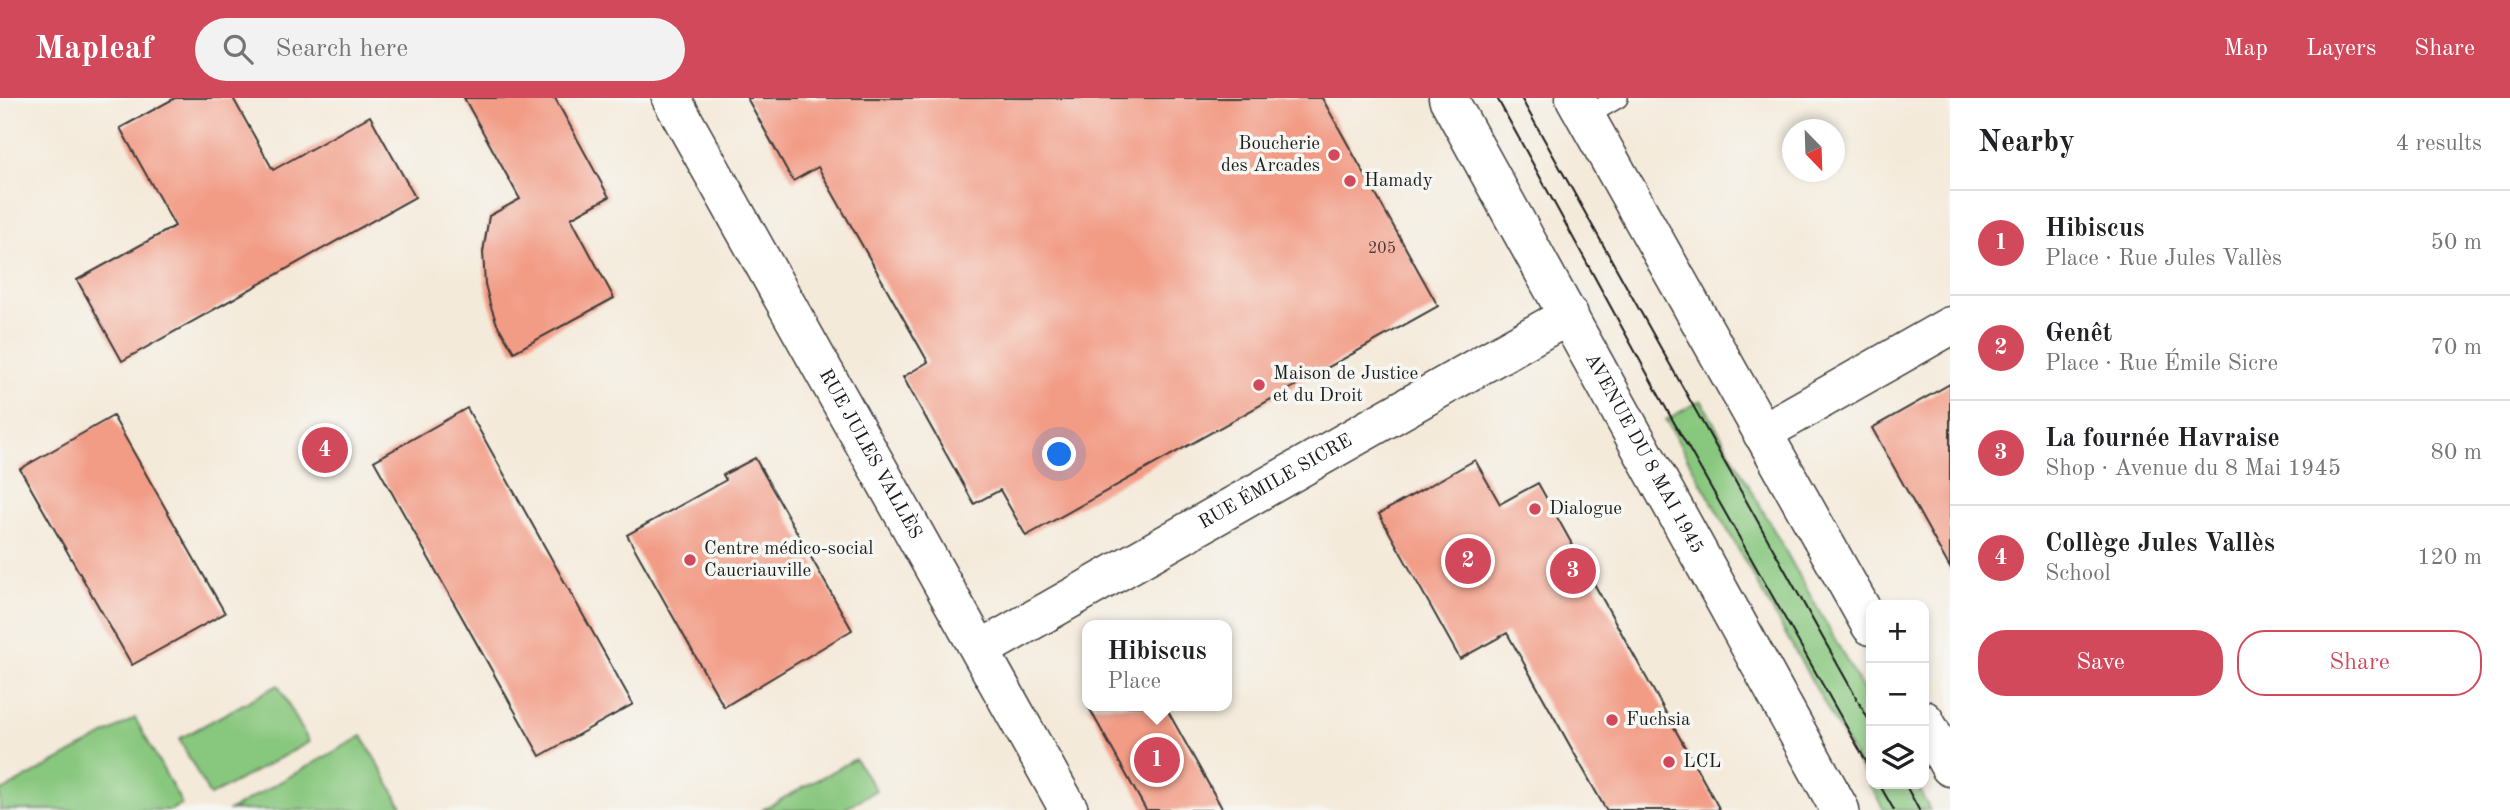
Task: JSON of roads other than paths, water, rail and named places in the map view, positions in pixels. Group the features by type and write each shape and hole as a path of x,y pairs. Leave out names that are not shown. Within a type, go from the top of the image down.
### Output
{"street":[{"name":"RUE JULES VALLÈS","path":"671,98 1069,810"},
{"name":"AVENUE DU 8 MAI 1945","path":"1448,98 1840,810"},
{"path":"1580,107 1866,617"},
{"name":"RUE ÉMILE SICRE","path":"979,650 1569,315"},
{"path":"1762,433 1950,326"},
{"path":"1927,726 1950,766"}],"lane":[{"path":"1580,107 1618,98"}],"tram line":[{"path":"1497,98 1667,410 1866,761"},
{"path":"1521,98 1866,715"},
{"path":"1882,789 1894,810"},
{"path":"1908,789 1919,810"}],"place":[{"name":"Boucherie des Arcades","path":"1334,155"},
{"name":"Hamady","path":"1350,181"},
{"name":"Maison de Justice et du Droit","path":"1259,385"},
{"name":"Collège Jules Vallès","path":"325,450"},
{"name":"Dialogue","path":"1535,509"},
{"name":"Centre médico-social Caucriauville","path":"690,560"},
{"name":"Genêt","path":"1468,561"},
{"name":"La fournée Havraise","path":"1573,571"},
{"name":"Fuchsia","path":"1612,720"},
{"name":"Hibiscus","path":"1157,760"},
{"name":"LCL","path":"1669,762"}]}
